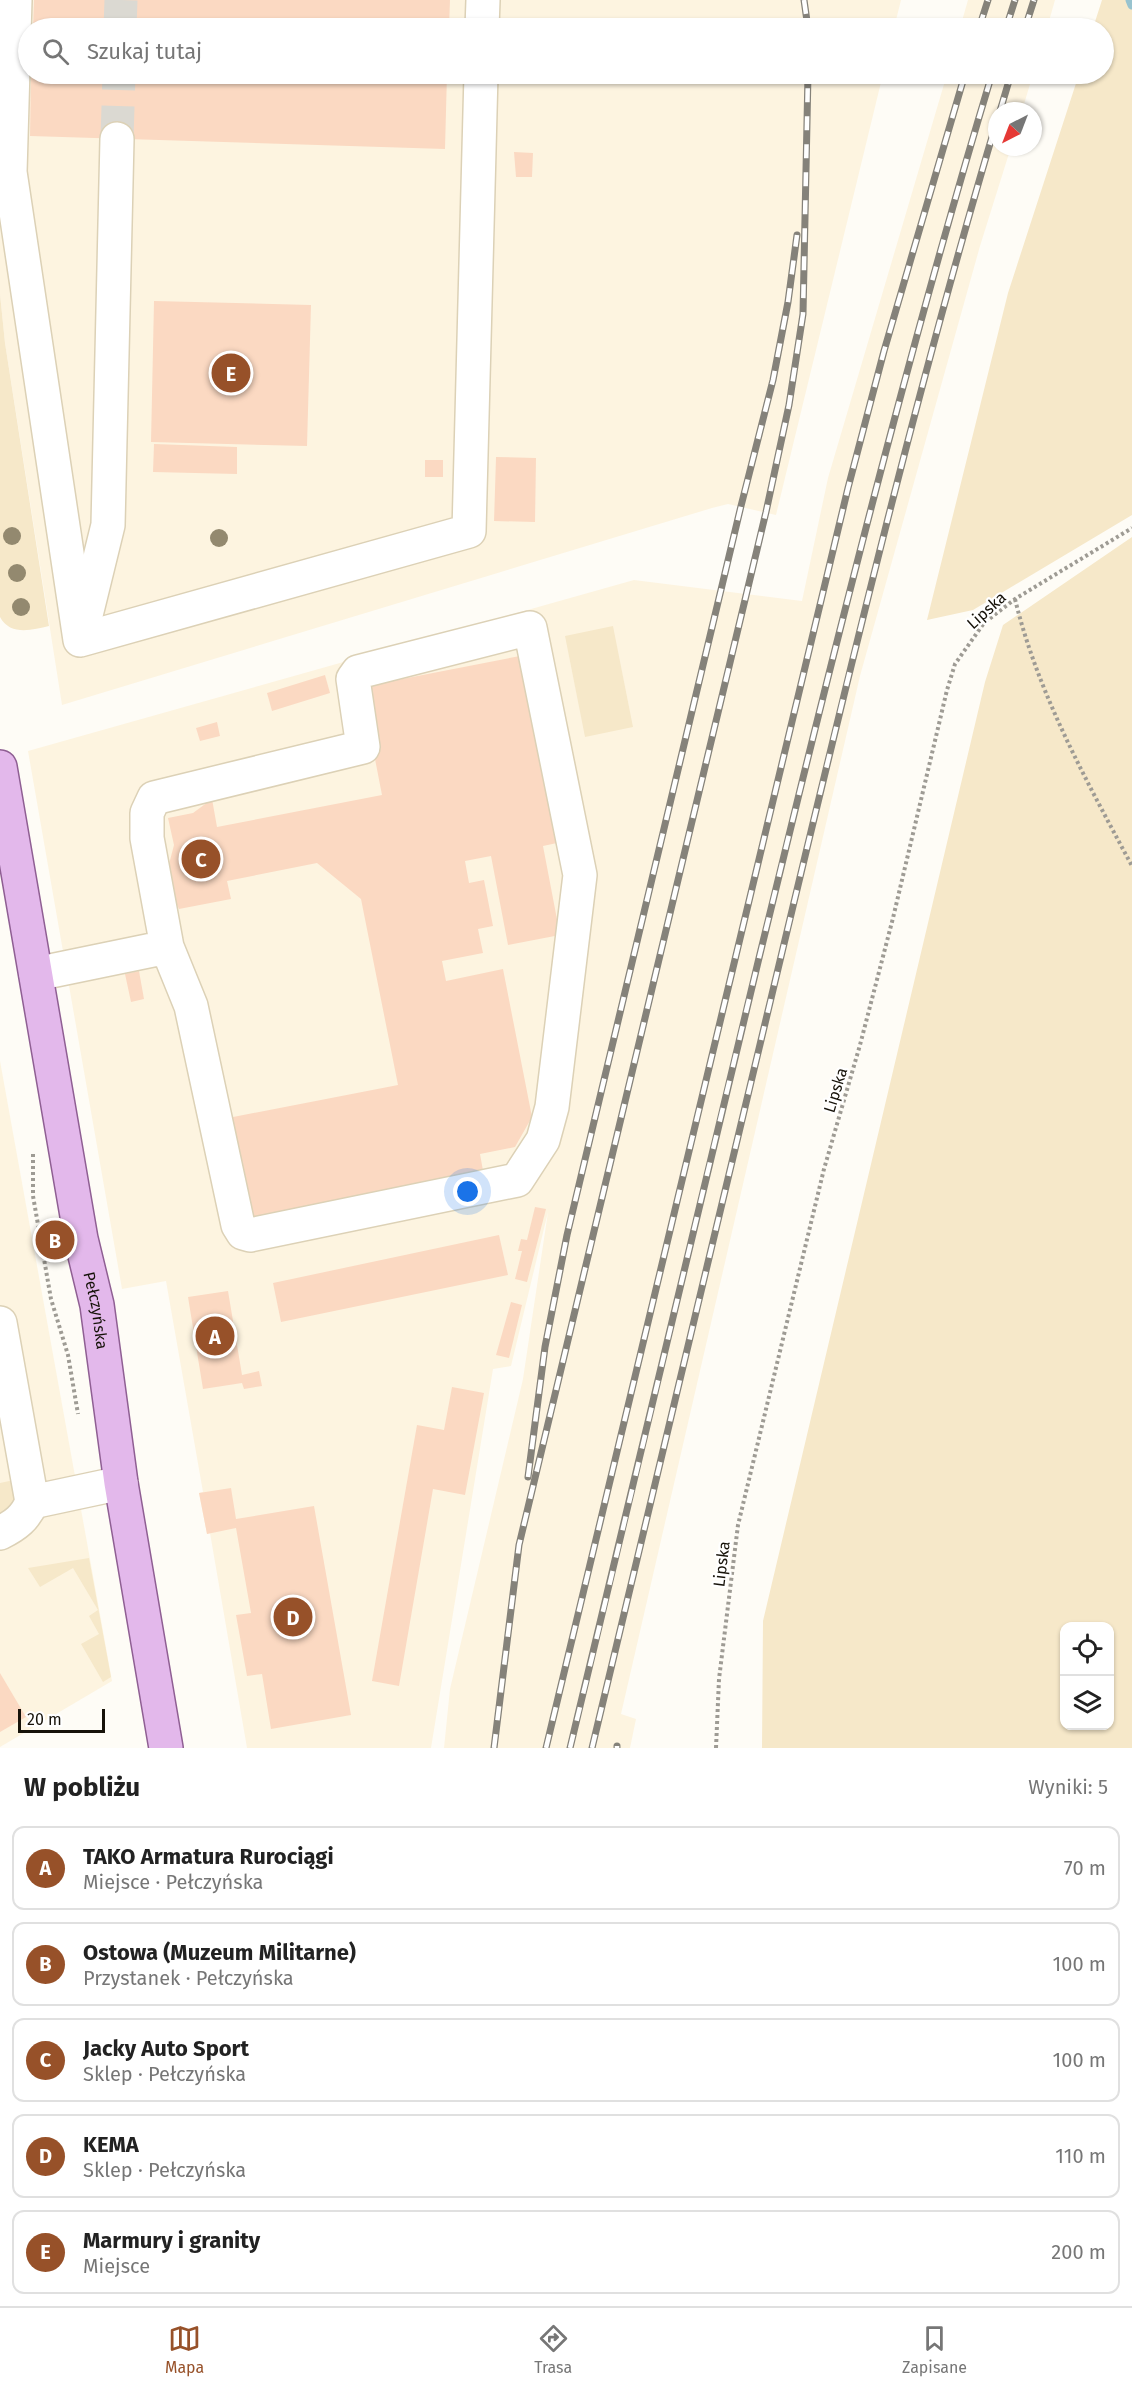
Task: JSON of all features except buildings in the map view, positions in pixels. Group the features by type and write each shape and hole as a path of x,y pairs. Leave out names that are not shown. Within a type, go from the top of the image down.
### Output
{"main road":[{"name":"Pełczyńska","path":"0,767 81,1239 97,1305 121,1483 166,1748"}],"lane":[{"path":"15,0 10,172 80,640"},
{"path":"482,18 483,0"},
{"path":"80,640 469,531 481,84"},
{"path":"80,640 108,525 117,139"},
{"path":"530,628 580,875 552,1107 543,1140 517,1180 250,1235 243,1233 238,1225 190,1006 167,947 147,838 147,813 154,798 363,747 353,680 358,672 530,628"},
{"path":"36,974 167,947"},
{"path":"0,1323 32,1502 27,1514 19,1523 0,1533"},
{"path":"32,1502 121,1483"}],"path":[{"name":"Lipska","path":"716,1748 719,1679 738,1525 824,1169 861,1045 944,699 955,664 984,623 1015,599 1132,528"},
{"path":"1015,599 1025,642 1036,669 1086,780 1132,866"},
{"path":"33,1148 33,1196 56,1320 68,1355 79,1422"}],"shaded area":[{"path":"0,0 901,0 896,18 18,18 18,84 881,84 776,515 728,504 712,508 62,705 5,343 0,294"},
{"path":"968,0 1055,0 1050,18 963,18"},
{"path":"1102,0 1132,0 1132,515 973,610 927,620 1008,293 1076,84 1114,84 1114,18 1096,18"},
{"path":"944,84 1030,84 1025,102 988,102 988,156 1008,156 980,246 860,676 621,1714 636,1719 630,1748 444,1748 450,1689 523,1379 548,1212 511,1366 493,1369 431,1748 247,1748 210,1533 207,1534 199,1493 203,1492 166,1281 122,1289 28,751 634,580 802,601 828,478"},
{"path":"0,294 5,343 49,626 29,630 9,627 0,617"},
{"path":"1132,537 1132,1748 762,1748 763,1621 985,682 1003,625"},
{"path":"613,626 633,727 585,737 565,636"},
{"path":"0,1061 112,1681 0,1747"},
{"path":"14,1480 15,1502 0,1519 0,1483"},
{"path":"89,1558 111,1677 103,1682 81,1644 99,1634 89,1616 98,1610 73,1568 40,1587 28,1568"}],"waterway":[{"path":"1130,0 1132,5"}],"tunnel":[{"path":"120,18 121,0"},
{"path":"117,139 119,84"}],"railway":[{"path":"804,0 807,18"},
{"path":"982,18 988,0"},
{"path":"1009,18 1015,0"},
{"path":"1028,18 1034,0"},
{"path":"494,1748 519,1545 766,512 789,405 803,314 808,84"},
{"path":"546,1748 848,488 884,351 962,84"},
{"path":"570,1748 846,607 916,340 989,84"},
{"path":"1003,102 1008,84"},
{"path":"592,1748 859,634 911,427 988,151"},
{"path":"528,1477 545,1347 567,1235 773,380 788,302 797,235"}],"place":[{"name":"Marmury i granity","path":"231,373"},
{"name":"Jacky Auto Sport","path":"201,859"},
{"name":"Ostowa (Muzeum Militarne)","path":"55,1240"},
{"name":"TAKO Armatura Rurociągi","path":"215,1336"},
{"name":"KEMA","path":"293,1617"}]}
